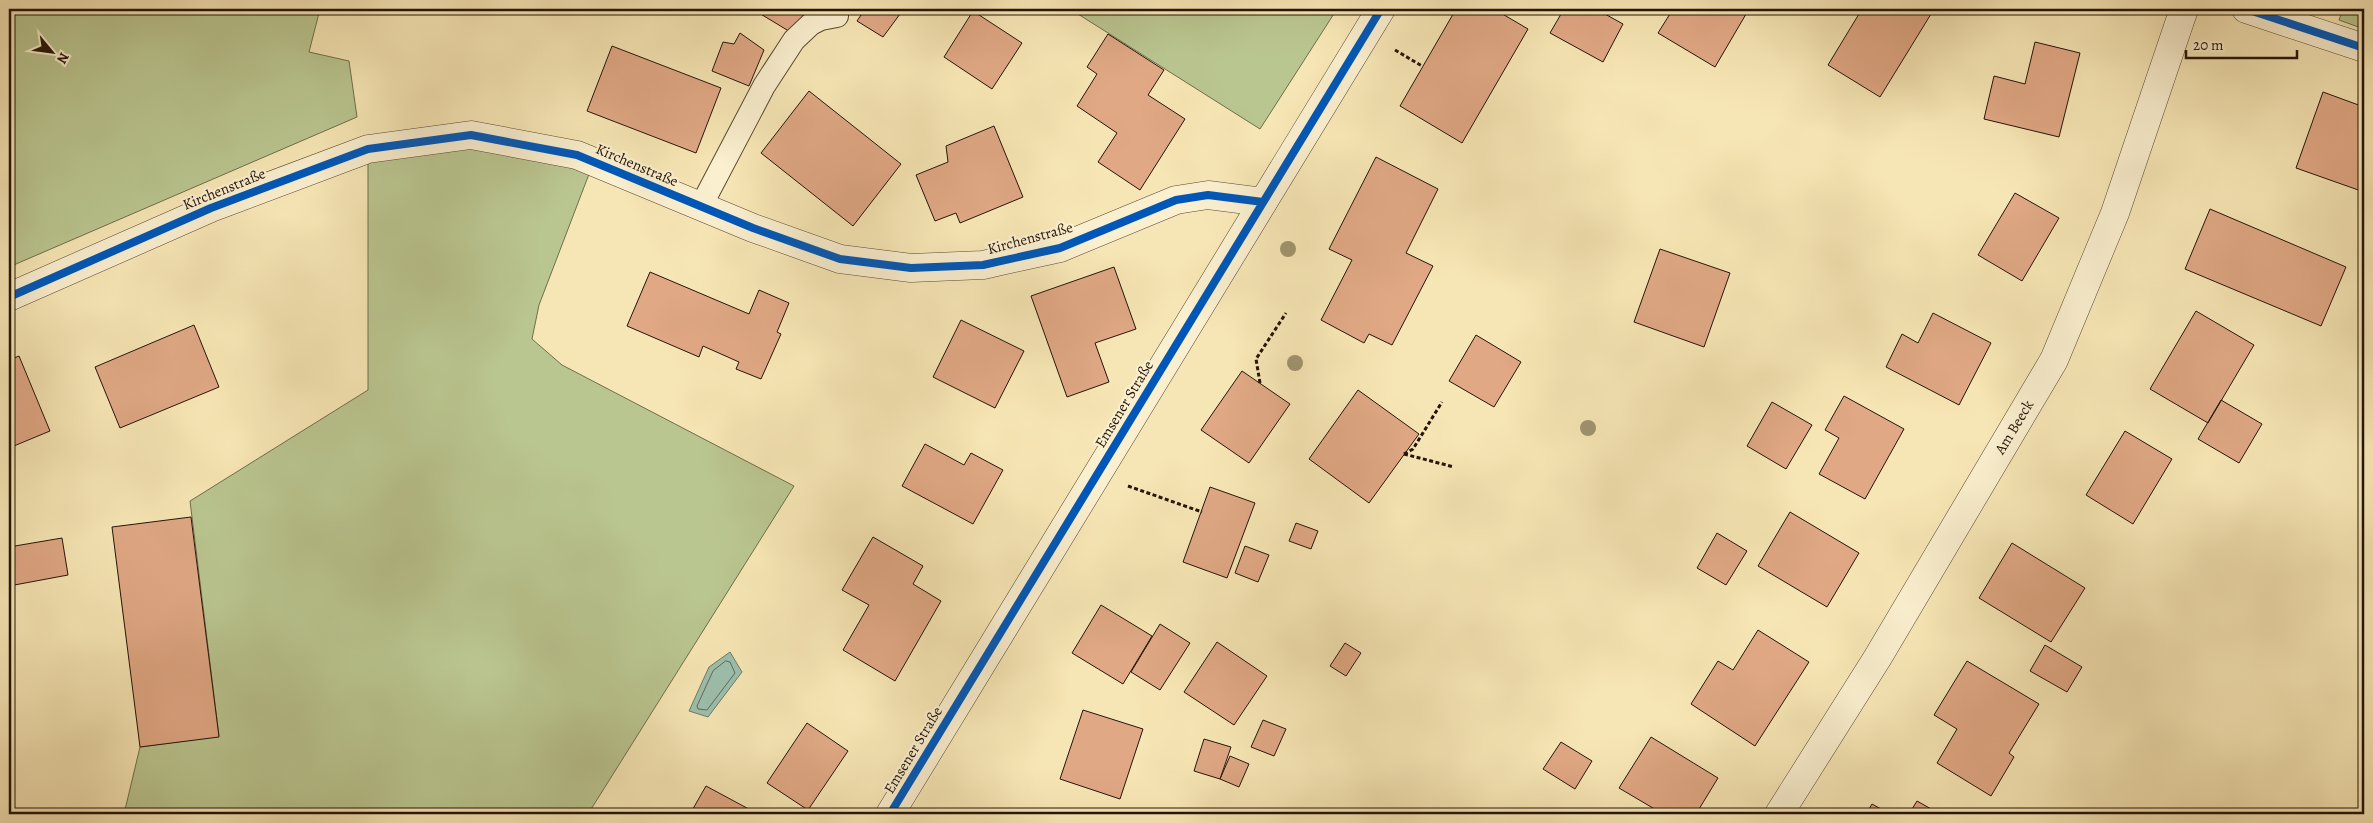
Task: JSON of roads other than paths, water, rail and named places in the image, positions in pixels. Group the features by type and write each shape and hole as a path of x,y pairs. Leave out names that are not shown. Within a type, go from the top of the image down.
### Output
{"street":[{"name":"Emsener Straße","path":"890,814 1381,9"},
{"name":"Am Beeck","path":"1779,814 1878,657 2054,360 2115,213 2184,9"},
{"path":"2246,9 2364,48"},
{"name":"Kirchenstraße","path":"9,297 211,208 368,149 471,135 577,155 753,228 840,259 911,268 983,266 1060,248 1176,200 1208,195 1263,202"}],"lane":[{"path":"701,206 764,86 794,40 811,24 822,19 837,16"}],"water":[{"path":"730,652 742,672 708,717 689,711 709,667"}]}
